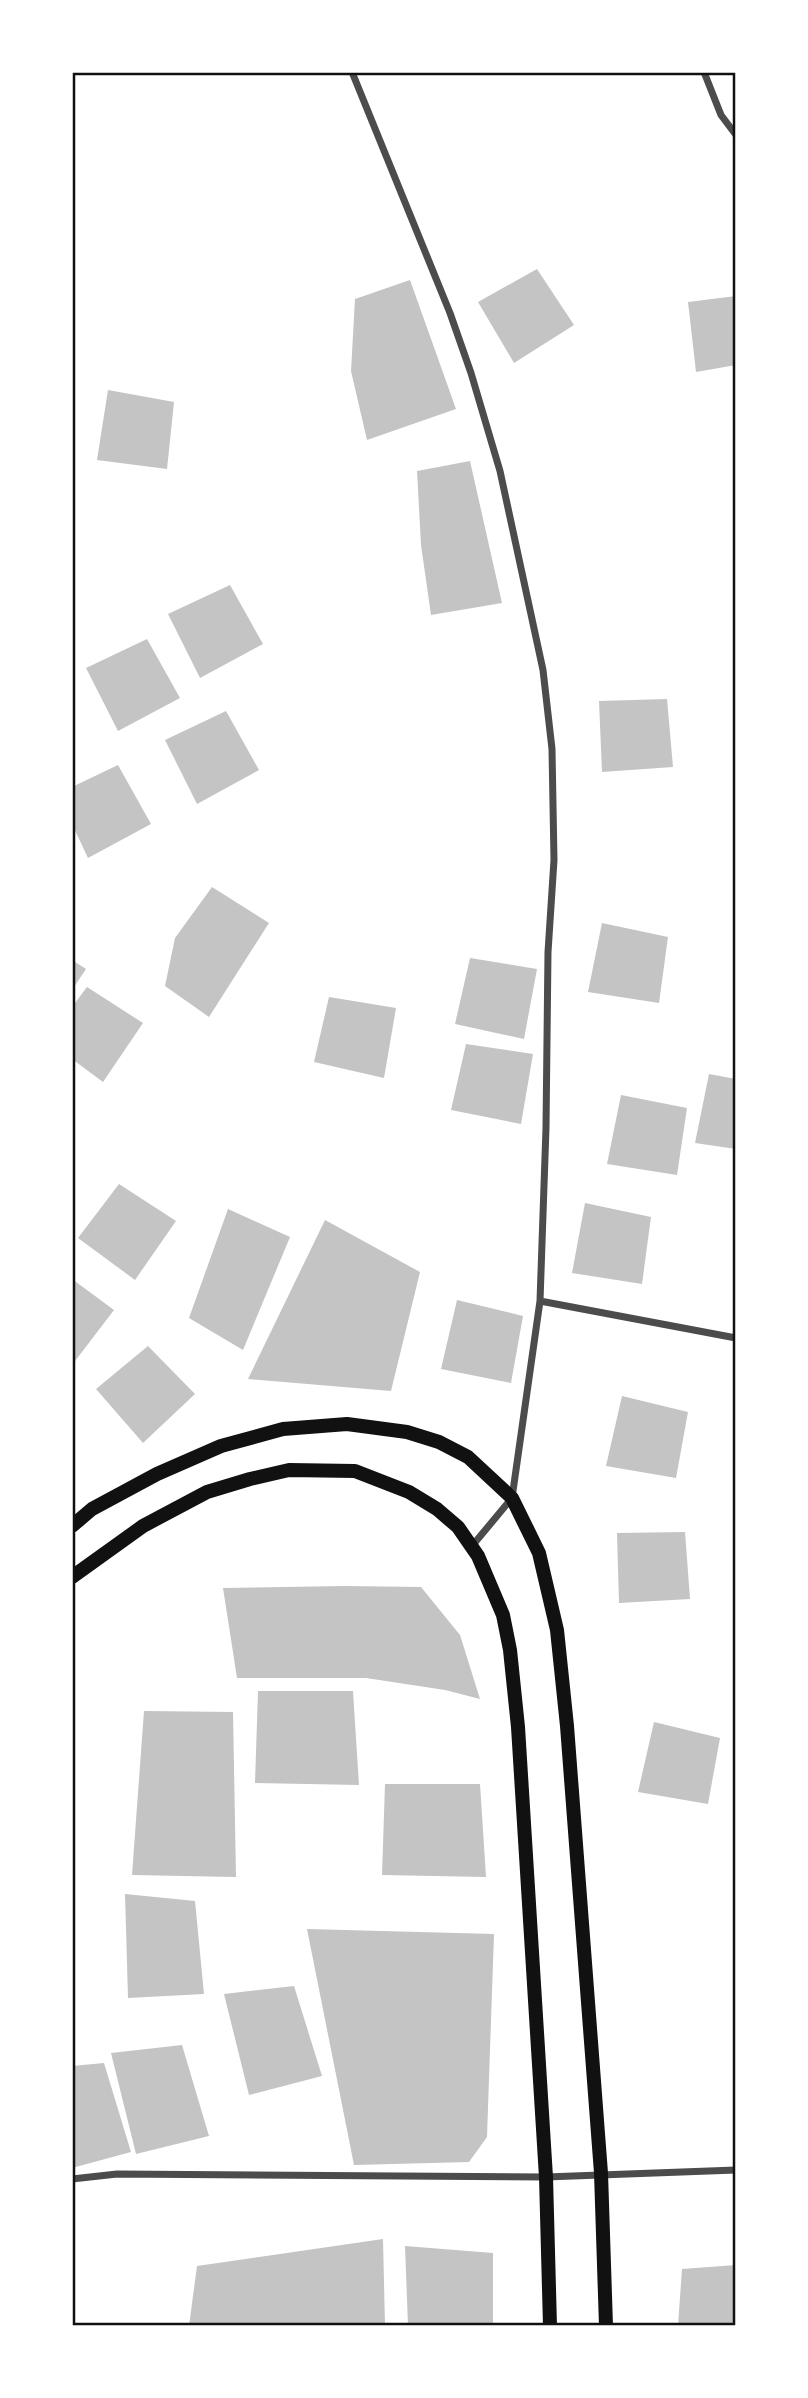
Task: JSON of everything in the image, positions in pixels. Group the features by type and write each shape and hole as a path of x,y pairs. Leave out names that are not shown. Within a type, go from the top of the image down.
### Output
{"main road":[{"path":"72,1526 92,1509 157,1474 221,1446 283,1429 347,1424 407,1432 439,1442 468,1457 512,1498 538,1553 557,1630 567,1726 601,2173 606,2326"},
{"path":"72,1577 143,1526 207,1492 289,1470 355,1471 409,1492 437,1509 458,1527 478,1556 503,1615 510,1650 519,1739 546,2176 550,2326"}],"street":[{"path":"352,72 450,313 500,471 543,670 552,749 554,860 548,952 540,1301 512,1498 471,1547"},
{"path":"704,72 721,115 736,135"},
{"path":"540,1301 736,1338"},
{"path":"72,2179 117,2174 546,2176 736,2170"}],"building":[{"path":"537,269 574,325 514,363 478,302"},
{"path":"410,280 456,409 367,440 351,371 355,299"},
{"path":"736,296 736,365 696,372 688,302"},
{"path":"108,390 174,402 167,469 97,460"},
{"path":"470,461 502,603 431,615 421,545 417,471"},
{"path":"230,585 263,644 200,678 168,614"},
{"path":"147,639 180,698 118,731 86,668"},
{"path":"667,699 673,767 602,772 599,701"},
{"path":"226,711 259,770 197,804 165,740"},
{"path":"118,765 151,824 88,858 72,824 72,787"},
{"path":"212,887 269,923 209,1017 165,986 175,938"},
{"path":"602,923 668,937 659,1003 588,992"},
{"path":"470,958 537,969 524,1039 455,1024"},
{"path":"72,960 86,969 72,990"},
{"path":"87,987 143,1023 103,1082 72,1059 72,1007"},
{"path":"329,997 396,1008 384,1078 314,1062"},
{"path":"466,1044 533,1054 521,1124 451,1110"},
{"path":"709,1074 736,1079 736,1149 695,1143"},
{"path":"621,1095 687,1108 677,1175 607,1164"},
{"path":"119,1184 176,1221 135,1280 78,1238"},
{"path":"585,1203 651,1217 642,1284 572,1273"},
{"path":"228,1209 290,1237 243,1350 189,1318"},
{"path":"325,1220 420,1272 391,1391 248,1379"},
{"path":"72,1279 114,1310 72,1365"},
{"path":"457,1300 523,1316 511,1383 441,1369"},
{"path":"148,1346 195,1394 143,1443 96,1389"},
{"path":"622,1396 688,1412 676,1478 606,1466"},
{"path":"685,1532 690,1599 619,1603 617,1533"},
{"path":"421,1587 460,1635 480,1699 445,1690 366,1678 237,1678 223,1588"},
{"path":"258,1691 353,1691 359,1785 255,1783"},
{"path":"144,1711 233,1712 236,1877 132,1875"},
{"path":"654,1722 720,1738 708,1804 638,1792"},
{"path":"385,1784 480,1784 486,1877 382,1875"},
{"path":"125,1894 195,1901 204,1994 128,1998"},
{"path":"307,1929 494,1934 487,2137 469,2162 354,2165"},
{"path":"294,1986 322,2076 249,2095 224,1994"},
{"path":"182,2045 209,2136 136,2154 111,2053"},
{"path":"104,2063 131,2152 72,2168 72,2066"},
{"path":"383,2239 385,2326 189,2326 197,2266"},
{"path":"405,2246 493,2253 493,2326 408,2326"},
{"path":"736,2265 736,2326 678,2326 682,2269"}]}
